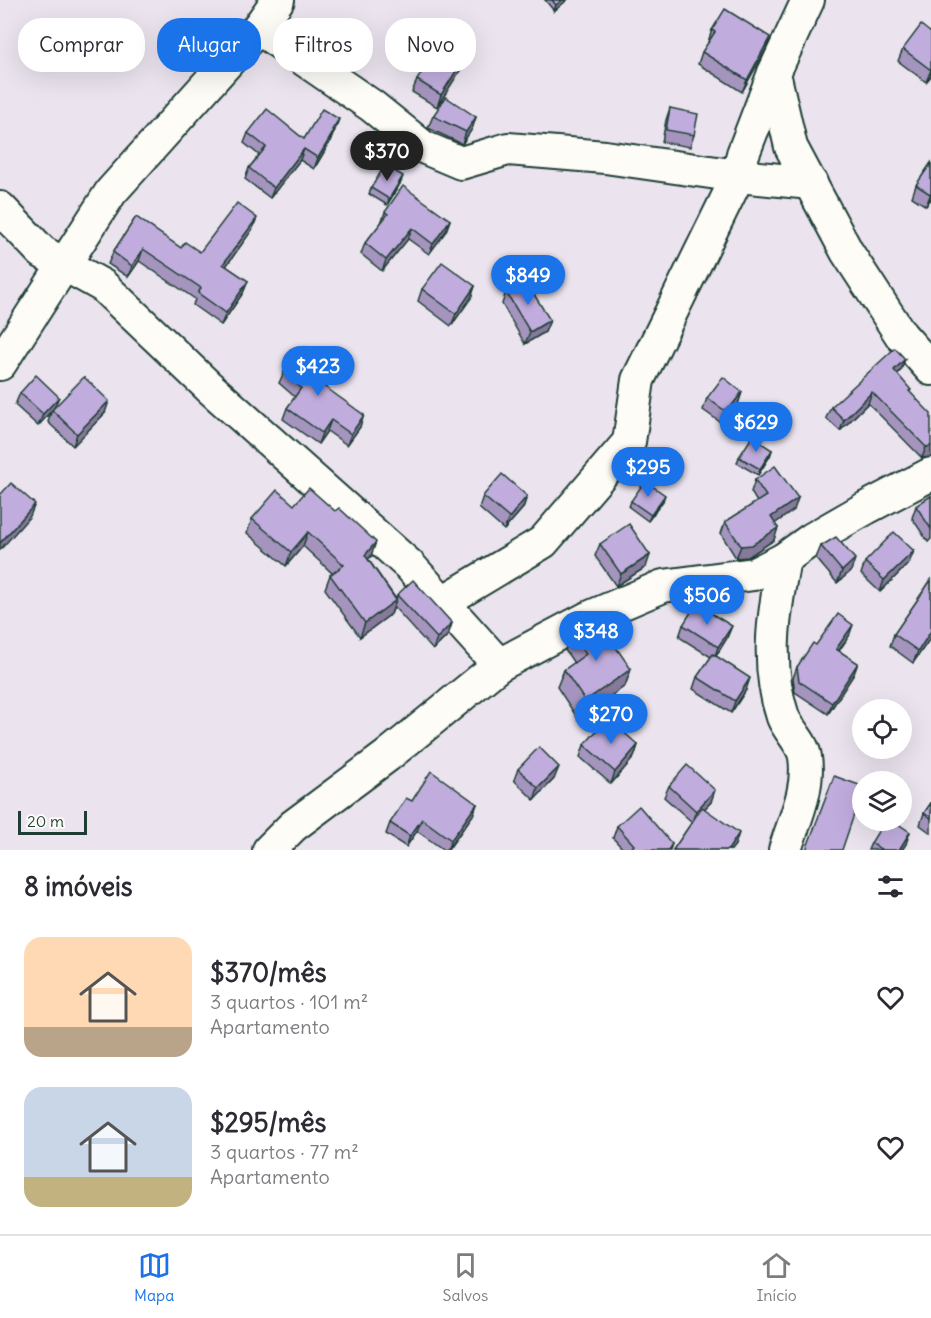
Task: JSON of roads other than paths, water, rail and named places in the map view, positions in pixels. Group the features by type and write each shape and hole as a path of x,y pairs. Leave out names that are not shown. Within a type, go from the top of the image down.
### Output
{"street":[{"path":"261,23 278,0"},
{"path":"443,603 543,542 629,442 638,380 738,176 743,154 774,73 808,0"},
{"path":"261,29 372,106 423,147 461,163 508,148 605,157 738,176 811,183"},
{"path":"0,364 63,263 111,192 218,72"},
{"path":"774,73 791,147 847,252 901,335 931,369"},
{"path":"0,208 42,252 103,286 209,387 409,565 499,665"},
{"path":"269,850 293,826 387,756 499,665 588,618 663,586 754,574 784,559 821,533 931,474"},
{"path":"784,559 774,612 772,674 784,718 805,756 804,796 785,850"}]}
